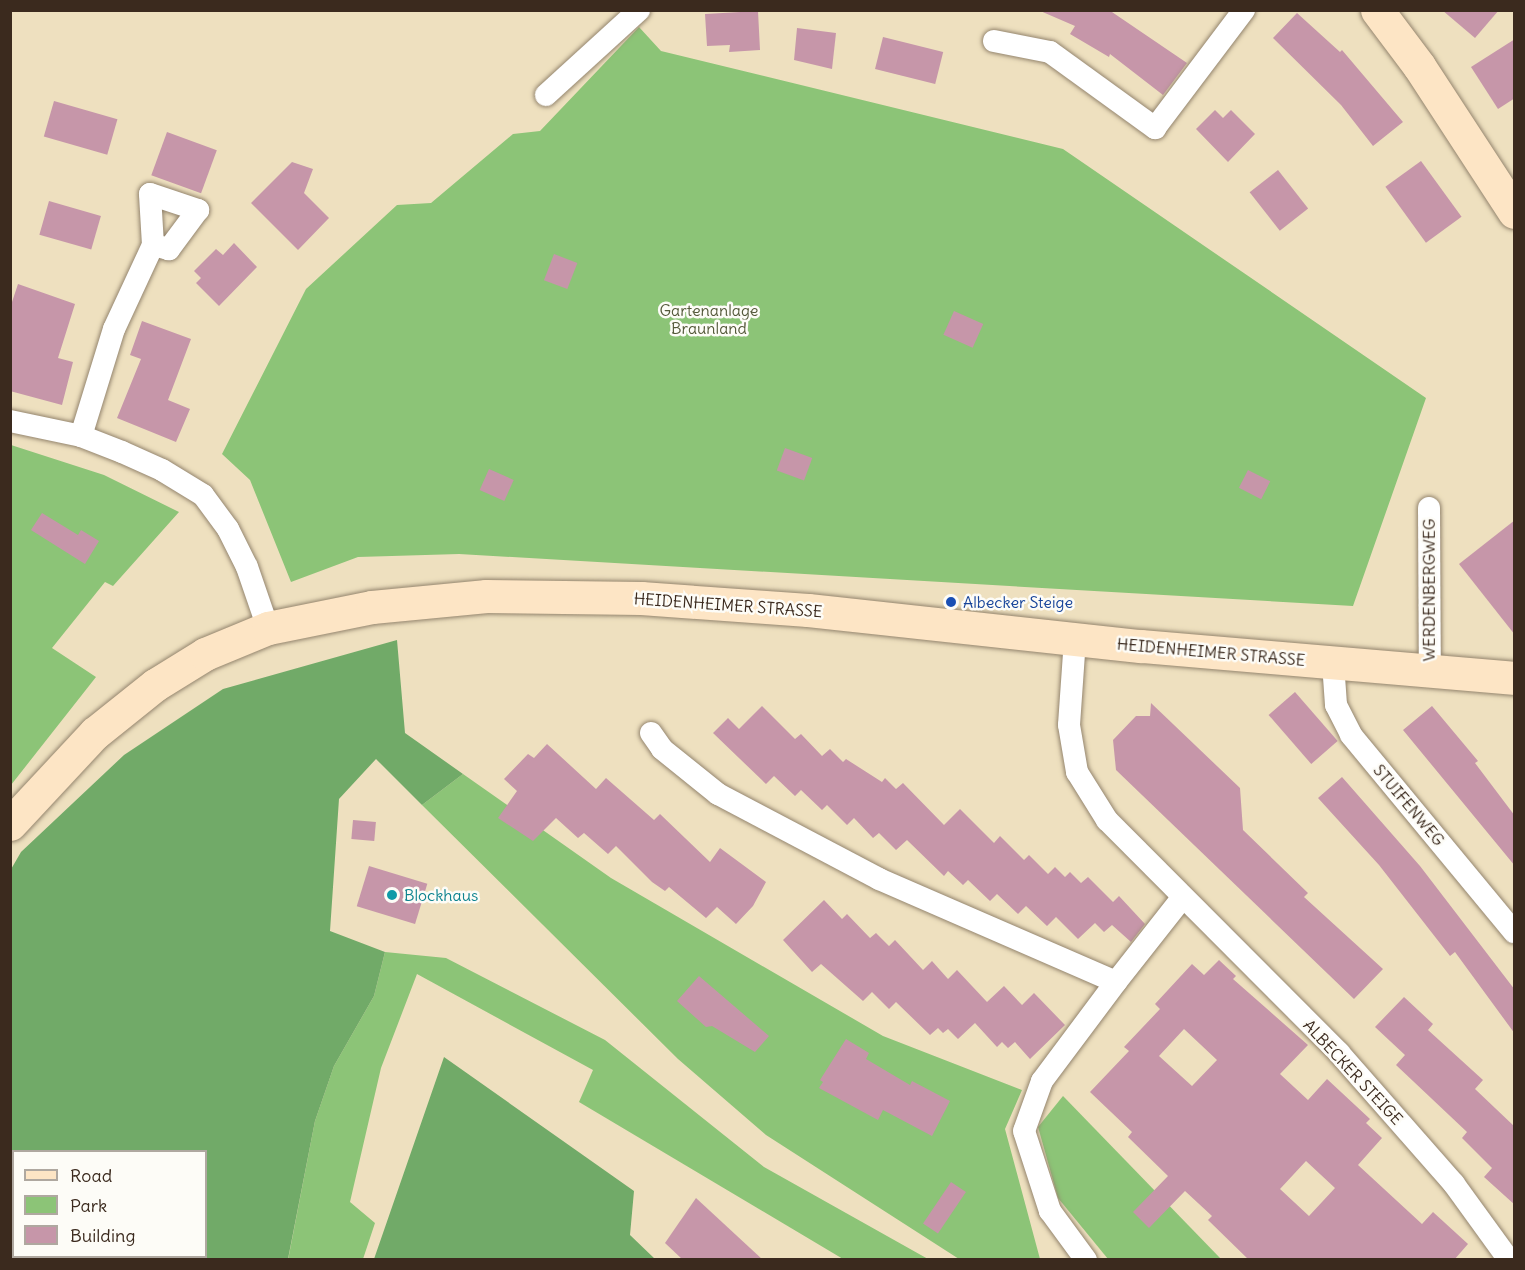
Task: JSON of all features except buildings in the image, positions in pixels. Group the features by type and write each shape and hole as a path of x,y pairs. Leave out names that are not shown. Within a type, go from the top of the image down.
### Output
{"main road":[{"path":"1377,10 1419,66 1515,212"},
{"name":"HEIDENHEIMER STRASSE","path":"10,824 95,733 155,685 205,654 268,628 372,607 486,596 641,598 807,610 1075,639 1515,678"}],"street":[{"path":"546,95 639,10"},
{"path":"994,41 1050,52 1155,128 1244,10"},
{"path":"81,436 114,329 153,245"},
{"path":"10,421 81,436 162,470 203,495 228,529 247,567 268,628"},
{"name":"WERDENBERGWEG","path":"1429,508 1430,672"},
{"name":"ALBECKER STEIGE","path":"1075,639 1069,725 1077,772 1107,820 1339,1053 1454,1184 1509,1260"},
{"name":"STUIFENWEG","path":"1333,663 1336,705 1351,735 1515,932"},
{"path":"651,733 662,749 693,775 734,803 879,879 1116,982"},
{"path":"1086,1260 1050,1211 1024,1131 1042,1081 1183,897"}],"green space":[{"name":"Gartenanlage Braunland","path":"639,27 661,51 1063,149 1426,398 1353,606 459,554 358,557 291,582 250,480 222,454 306,289 397,205 431,203 513,134 540,131"},
{"path":"11,445 104,475 179,512 113,586 105,582 52,648 96,677 11,785"},
{"path":"397,640 405,733 463,774 422,805 376,759 339,799 330,931 385,952 374,996 334,1066 315,1121 288,1259 11,1259 10,871 21,852 124,755 223,689"},
{"path":"463,774 611,878 883,1036 1022,1090 1005,1129 1040,1259 959,1259 766,1135 678,1059 422,805"},
{"path":"385,952 446,958 605,1040 764,1167 928,1259 843,1259 579,1102 593,1070 417,974 381,1068 350,1202 375,1223 363,1259 288,1260 315,1121 334,1066 374,996"},
{"path":"444,1057 634,1191 630,1235 655,1259 374,1259"},
{"path":"1063,1096 1221,1259 1108,1259 1058,1198 1038,1127"}],"place":[{"name":"Albecker Steige","path":"951,602"},
{"name":"Blockhaus","path":"392,895"}]}
